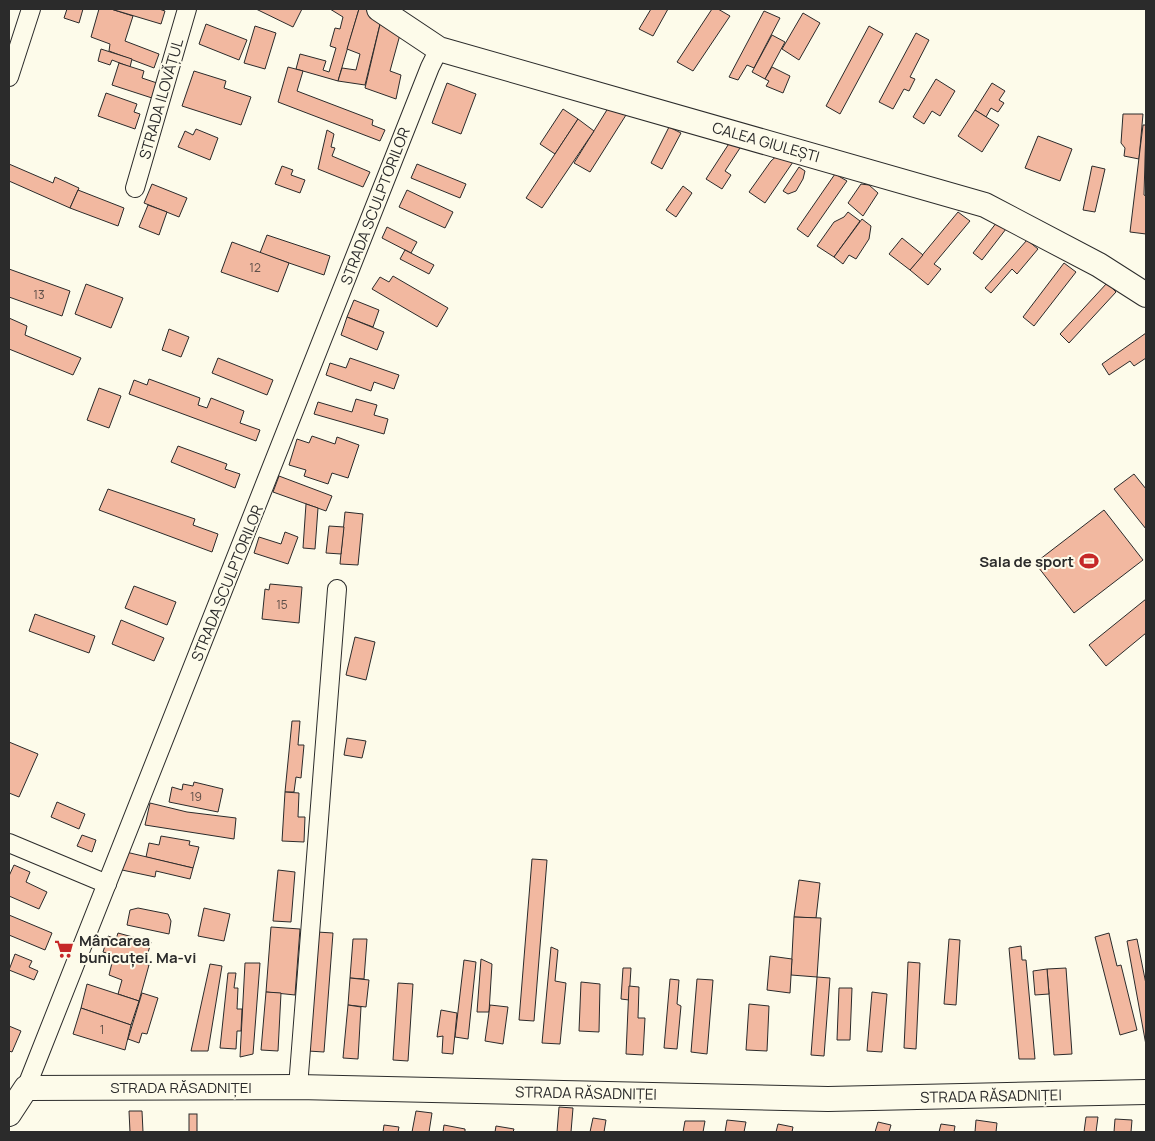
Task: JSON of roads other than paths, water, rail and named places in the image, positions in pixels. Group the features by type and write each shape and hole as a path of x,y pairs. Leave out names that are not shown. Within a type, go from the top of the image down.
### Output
{"main road":[{"name":"CALEA GIULEȘTI","path":"379,9 439,49 985,205 1091,261 1146,295"},
{"name":"STRADA RĂSADNIȚEI","path":"26,1088 298,1087 828,1099 1146,1092"},
{"name":"STRADA SCULPTORILOR","path":"9,1114 26,1088"}],"street":[{"path":"9,76 31,9"},
{"name":"STRADA ILOVĂȚUL","path":"135,188 187,9"},
{"name":"STRADA SCULPTORILOR","path":"26,1088 439,49"},
{"path":"298,1087 337,588"},
{"path":"9,843 107,884"}],"place":[{"name":"Sala de sport","path":"1089,561"},
{"name":"Mâncarea bunicuței. Ma-vi","path":"64,949"}]}
